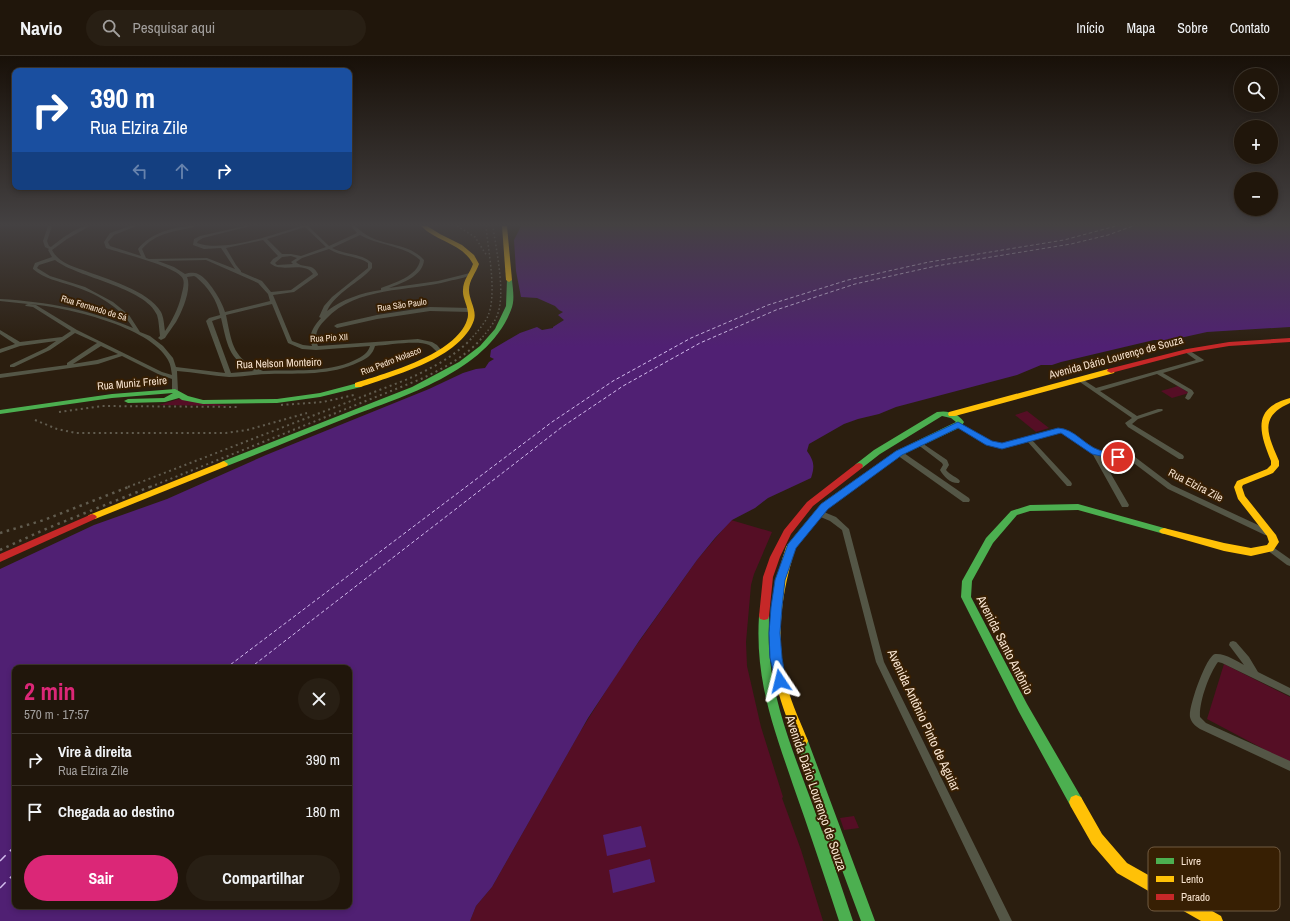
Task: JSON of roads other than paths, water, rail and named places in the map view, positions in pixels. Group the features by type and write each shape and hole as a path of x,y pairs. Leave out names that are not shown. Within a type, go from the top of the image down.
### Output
{"street":[{"path":"36,266 35,268 42,274 54,280 74,285 111,303 133,322 138,332"},
{"path":"69,266 77,271 127,289 146,300 159,314 163,337"},
{"path":"157,343 170,327 183,300 186,282 184,276 166,266"},
{"name":"Rua Pio XII","path":"224,266 260,282 270,294 290,342 302,347 316,348 418,341 431,343 439,351"},
{"path":"234,266 240,273"},
{"path":"270,294 292,291 316,274 312,269 301,266"},
{"path":"321,320 324,311 330,302 367,271 369,266"},
{"path":"316,348 312,336 321,320 331,310 341,304 376,292 418,272 422,266"},
{"path":"471,310 465,287 475,266"},
{"path":"0,558 71,525 388,399 438,377 461,364 487,342 499,327 507,312 509,293 507,266"},
{"path":"184,276 193,274 199,276 217,298 223,315 228,340 233,352 239,360 247,366 262,372"},
{"path":"376,292 437,283 470,274"},
{"path":"0,300 34,306 75,331 160,373 174,378"},
{"name":"Rua Fernando de Sá","path":"17,302 53,305 108,320 138,332 157,343 170,358 174,369 177,393"},
{"path":"229,375 209,322 212,319 223,315 273,302"},
{"name":"Rua São Paulo","path":"337,326 373,317 430,309 471,310"},
{"name":"Rua Pedro Nolasco","path":"177,393 196,400 234,403 325,394 400,371 421,362 463,333 470,320 471,310"},
{"path":"12,366 42,352 65,339 75,331"},
{"path":"0,332 19,344"},
{"path":"0,351 19,344 65,339"},
{"name":"Avenida Dário Lourenço de Souza","path":"846,921 779,725 764,660 762,631 768,577 775,557 787,532 796,519 810,504 877,452 944,413 952,414 1188,351 1236,343 1290,340"},
{"path":"68,365 100,343"},
{"name":"Rua Nelson Monteiro","path":"174,369 229,375 262,372 307,374 335,369 362,359 371,352 373,344"},
{"path":"1095,390 1201,360 1188,351"},
{"path":"0,376 68,365 98,362 123,354"},
{"path":"1158,372 1190,391 1191,393 1188,398"},
{"path":"1080,380 1136,418"},
{"name":"Rua Muniz Freire","path":"0,412 117,395 177,393"},
{"name":"Rua Muniz Freire","path":"0,417 99,402 165,400 177,393"},
{"path":"1290,400 1275,406 1270,410 1265,419 1264,430 1275,461 1275,466 1270,471 1240,483 1237,489 1238,494 1271,535 1274,542 1270,548 1290,563"},
{"path":"1160,410 1136,418 1128,423 1181,457"},
{"path":"938,416 938,420 941,423 956,425 959,419 952,414"},
{"name":"Avenida Dário Lourenço de Souza","path":"868,921 780,681 776,658 775,633 780,580 791,547 824,506 899,453 956,425"},
{"name":"Rua Elzira Zile","path":"956,425 996,445 1007,446 1058,430 1062,431 1070,434 1095,452 1133,459 1170,487 1271,535"},
{"path":"1028,440 1069,484"},
{"path":"919,443 945,462 946,465 943,470 944,473 957,481"},
{"path":"1095,452 1125,505"},
{"path":"899,453 966,500"},
{"path":"844,478 854,484"},
{"name":"Avenida Santo Antônio","path":"1148,883 1122,868 1097,839 1023,708 969,605 966,597 967,581 989,541 1014,513 1030,508 1078,507 1224,547 1252,552 1270,548"},
{"name":"Avenida Antônio Pinto de Aguiar","path":"819,513 833,519 845,529 880,662 1006,921"},
{"path":"1233,645 1246,660 1254,674"},
{"path":"1290,692 1223,659 1216,658 1214,659 1206,677 1194,713 1194,717 1204,726 1290,766"},
{"path":"768,681 780,681"},
{"path":"818,839 837,835"},
{"name":"Avenida Santo Antônio","path":"1198,911 1216,921"}],"railway":[{"path":"470,339 487,318 490,309 492,298 490,266"},
{"path":"480,340 491,327 499,309 501,298 499,266"},
{"path":"128,487 408,379 433,367 449,357 470,339"},
{"path":"150,487 421,379 461,357 480,340"},
{"path":"281,405 323,402 354,395"},
{"path":"59,412 102,406 238,407"},
{"path":"35,420 57,429 76,433 226,433 247,430 307,413"},
{"path":"0,533 44,520 131,486"},
{"path":"0,550 48,528 152,486"}]}
